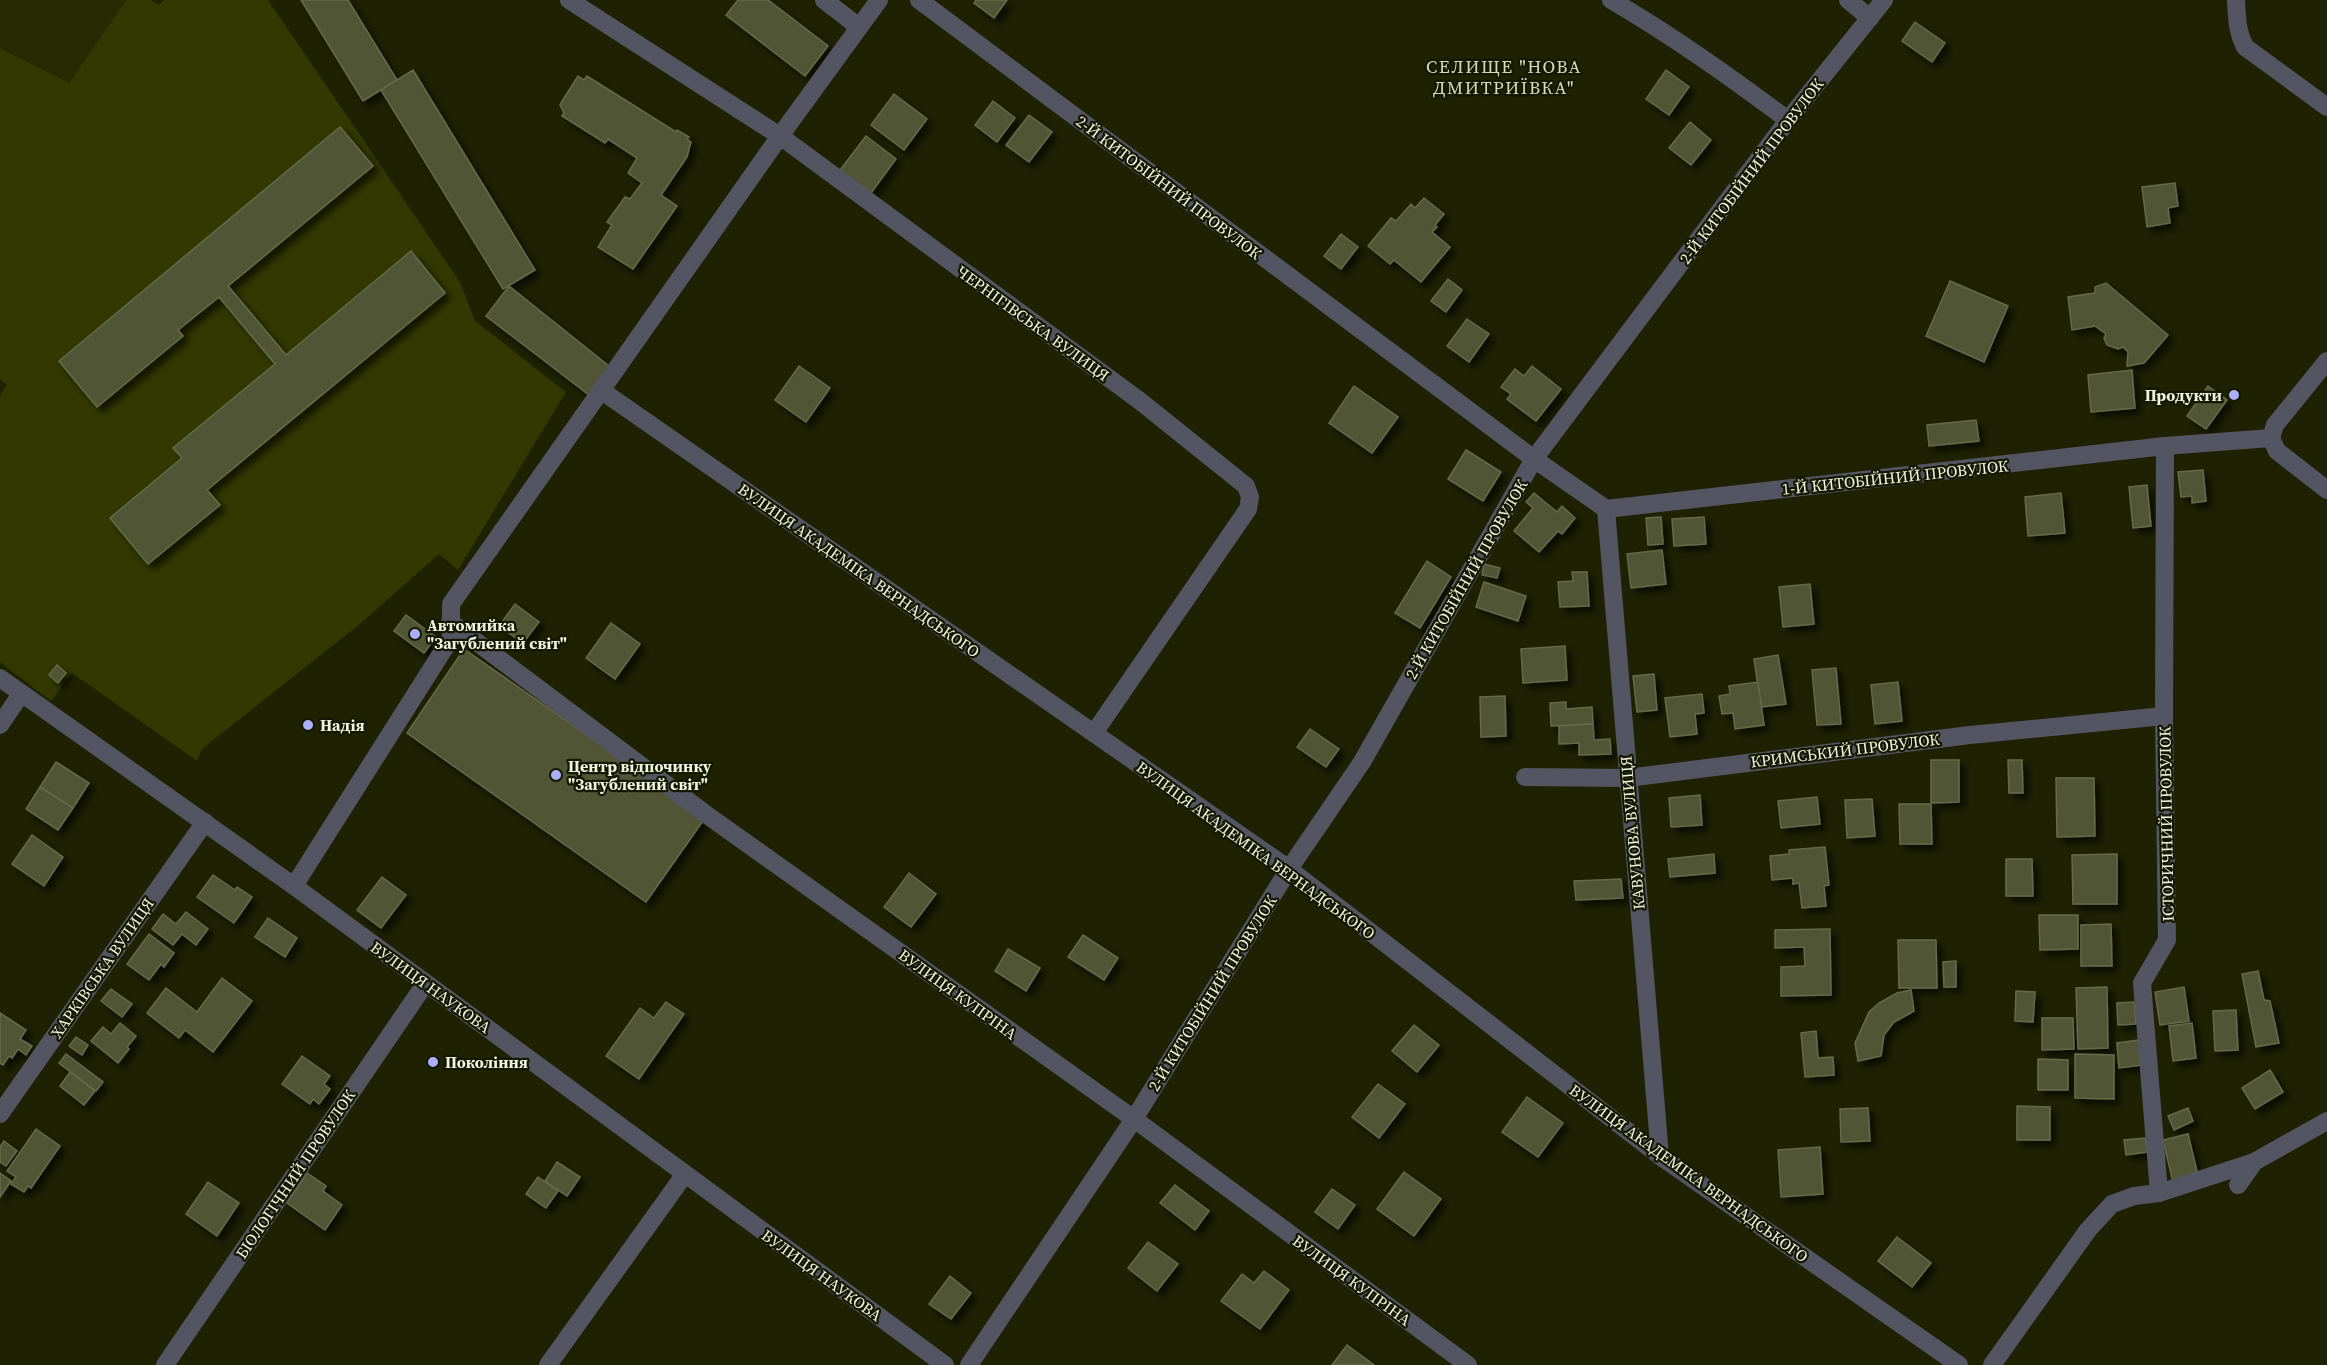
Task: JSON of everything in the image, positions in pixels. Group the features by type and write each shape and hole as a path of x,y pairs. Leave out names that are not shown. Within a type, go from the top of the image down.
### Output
{"street":[{"name":"ЧЕРНІГІВСЬКА ВУЛИЦЯ","path":"569,0 780,136 1140,401 1246,486 1249,491 1248,508 1094,733"},
{"path":"824,0 859,27"},
{"path":"294,886 448,644 451,638 451,604 780,136 879,0"},
{"name":"2-Й КИТОБІЙНИЙ ПРОВУЛОК","path":"919,0 1534,459"},
{"path":"1611,0 1696,52 1788,120"},
{"path":"1848,0 1870,18"},
{"name":"2-Й КИТОБІЙНИЙ ПРОВУЛОК","path":"969,1365 1134,1119 1289,869 1362,762 1534,459 1788,120 1884,0"},
{"path":"2236,0 2236,21 2245,48 2327,107"},
{"path":"2327,362 2275,425 2271,438 2277,452 2327,490"},
{"name":"ВУЛИЦЯ АКАДЕМІКА ВЕРНАДСЬКОГО","path":"602,391 1289,869 1660,1156 1959,1365"},
{"name":"1-Й КИТОБІЙНИЙ ПРОВУЛОК","path":"1606,509 2165,446 2271,438"},
{"name":"ІСТОРИЧНИЙ ПРОВУЛОК","path":"2159,1193 2142,983 2167,940 2164,716 2165,446"},
{"path":"1534,459 1606,509"},
{"name":"КАВУНОВА ВУЛИЦЯ","path":"1606,509 1660,1156"},
{"name":"ВУЛИЦЯ КУПРІНА","path":"450,622 707,815 1134,1119 1468,1365"},
{"name":"ВУЛИЦЯ НАУКОВА","path":"0,678 294,886 945,1365"},
{"path":"0,725 21,694"},
{"name":"КРИМСЬКИЙ ПРОВУЛОК","path":"1525,777 1627,777 1970,735 2164,716"},
{"name":"ХАРКІВСЬКА ВУЛИЦЯ","path":"0,1114 205,822"},
{"name":"БІОЛОГІЧНИЙ ПРОВУЛОК","path":"165,1365 425,984"},
{"path":"1992,1365 2088,1230 2112,1204 2134,1196 2159,1193 2254,1162 2327,1122"},
{"path":"2238,1185 2254,1162"},
{"path":"549,1365 685,1174"}],"shaded area":[{"path":"0,0 126,0 69,83 0,48"},
{"path":"126,0 150,0 159,5 164,0 268,0 460,282 475,321 566,392 458,570 439,554 360,624 202,749 197,761 72,673 51,701 0,662 0,395 7,385 0,379 0,48 69,83"}],"building":[{"path":"301,0 348,0 397,80 363,101"},
{"path":"738,0 768,0 828,46 805,76 726,15"},
{"path":"976,0 1007,0 994,18 974,3"},
{"path":"1915,22 1945,43 1932,62 1902,41"},
{"path":"413,70 535,270 503,289 381,90"},
{"path":"1666,70 1689,87 1669,115 1646,99"},
{"path":"578,76 584,80 587,76 676,132 677,130 689,137 687,139 691,142 687,157 661,195 677,206 633,269 598,247 612,225 607,222 625,197 630,199 642,183 628,173 637,158 608,139 605,143 562,116 564,113 560,105"},
{"path":"894,94 927,119 904,150 871,125"},
{"path":"993,101 1015,118 997,142 975,125"},
{"path":"1029,115 1052,132 1029,162 1006,145"},
{"path":"1690,122 1711,140 1691,165 1669,148"},
{"path":"340,127 373,166 228,286 286,355 411,251 445,293 207,490 220,505 148,564 110,518 182,458 173,448 275,364 219,297 178,330 183,336 97,407 59,361"},
{"path":"866,136 896,159 871,193 840,170"},
{"path":"2175,183 2178,206 2168,208 2170,223 2147,227 2142,187"},
{"path":"1424,198 1444,214 1432,232 1450,247 1421,282 1394,260 1390,264 1368,246 1391,218 1396,221 1411,204 1415,208"},
{"path":"1341,234 1358,247 1341,269 1324,256"},
{"path":"1448,279 1462,290 1446,312 1431,301"},
{"path":"1950,281 2008,306 1984,362 1926,336"},
{"path":"2106,283 2168,335 2144,363 2127,366 2128,352 2123,347 2118,349 2107,345 2104,338 2106,334 2095,326 2072,330 2068,297 2095,293 2095,287"},
{"path":"509,286 610,367 589,395 486,316"},
{"path":"1467,319 1489,334 1469,362 1447,346"},
{"path":"799,366 830,388 806,422 775,400"},
{"path":"1532,366 1561,389 1536,421 1507,399 1511,394 1501,387 1515,369 1524,376"},
{"path":"2132,370 2135,408 2091,412 2088,375"},
{"path":"1354,386 1398,417 1372,453 1329,423"},
{"path":"2208,386 2227,400 2206,429 2187,416"},
{"path":"1976,420 1979,441 1929,446 1927,425"},
{"path":"1466,450 1501,472 1483,501 1448,479"},
{"path":"2203,470 2206,501 2192,503 2192,496 2181,497 2178,472"},
{"path":"2147,485 2151,526 2133,528 2129,487"},
{"path":"1534,493 1557,512 1562,506 1575,518 1562,534 1558,531 1539,552 1514,531 1533,508 1526,502"},
{"path":"2061,493 2065,533 2028,536 2025,497"},
{"path":"1661,517 1663,544 1648,545 1646,518"},
{"path":"1704,517 1706,544 1674,546 1672,519"},
{"path":"1662,550 1666,584 1631,588 1627,554"},
{"path":"1427,561 1451,577 1420,628 1395,613"},
{"path":"1484,564 1500,568 1497,578 1482,575"},
{"path":"1572,572 1587,572 1589,606 1560,607 1558,582 1573,581"},
{"path":"1484,582 1526,596 1518,621 1476,607"},
{"path":"1810,584 1814,624 1783,627 1779,587"},
{"path":"515,604 539,622 523,643 499,626"},
{"name":"Автомийка \"Загублений світ\"","path":"406,615 436,637 424,653 394,631"},
{"path":"611,623 640,644 615,679 586,658"},
{"path":"1565,646 1567,680 1523,683 1521,649"},
{"name":"Центр відпочинку \"Загублений світ\"","path":"464,649 705,818 646,902 407,733"},
{"path":"1778,655 1786,704 1761,707 1754,659"},
{"path":"57,665 66,673 58,683 49,675"},
{"path":"1836,668 1841,724 1817,725 1812,670"},
{"path":"1654,674 1657,710 1637,712 1633,676"},
{"path":"1758,682 1764,725 1735,729 1733,713 1722,714 1719,696 1730,694 1729,686"},
{"path":"1898,682 1902,721 1875,724 1871,685"},
{"path":"1702,694 1704,713 1695,714 1697,734 1670,737 1665,698"},
{"path":"1505,696 1506,736 1481,737 1480,697"},
{"path":"1566,702 1566,709 1592,707 1593,724 1551,726 1550,703"},
{"path":"1593,724 1594,740 1610,739 1611,754 1579,755 1579,743 1559,744 1559,726"},
{"path":"1310,729 1339,749 1326,767 1297,747"},
{"path":"1931,760 1959,760 1959,802 1931,803"},
{"path":"2008,760 2022,760 2023,793 2009,793"},
{"path":"56,762 89,783 73,808 40,787"},
{"path":"2056,778 2094,778 2095,836 2057,837"},
{"path":"40,787 73,808 58,830 26,809"},
{"path":"1700,795 1702,825 1671,827 1669,798"},
{"path":"1817,797 1820,824 1781,828 1778,801"},
{"path":"1872,799 1875,836 1847,838 1845,800"},
{"path":"1899,804 1931,804 1932,844 1900,844"},
{"path":"32,835 63,857 44,886 12,864"},
{"path":"1825,847 1829,885 1824,886 1826,906 1802,908 1799,883 1793,884 1793,878 1772,880 1770,856 1789,854 1789,850"},
{"path":"1714,854 1715,873 1670,877 1668,859"},
{"path":"2117,854 2117,904 2073,904 2072,855"},
{"path":"2006,859 2032,859 2033,896 2006,896"},
{"path":"909,873 936,894 911,927 884,907"},
{"path":"213,875 235,890 237,887 252,897 234,923 197,897"},
{"path":"382,877 406,895 381,928 357,910"},
{"path":"1621,879 1623,898 1576,900 1574,881"},
{"path":"186,912 208,929 196,945 182,934 173,945 152,929 163,914 176,924"},
{"path":"2039,915 2078,915 2078,949 2040,950"},
{"path":"268,918 297,938 285,957 255,937"},
{"path":"2111,924 2112,966 2081,966 2081,925"},
{"path":"1830,929 1831,995 1781,996 1781,967 1805,966 1804,947 1775,948 1775,930"},
{"path":"149,934 174,953 164,967 161,964 149,980 127,964"},
{"path":"1083,935 1118,958 1104,980 1068,957"},
{"path":"1898,940 1936,940 1937,988 1899,988"},
{"path":"1008,949 1040,968 1026,991 995,971"},
{"path":"1956,961 1956,987 1944,987 1943,962"},
{"path":"2258,971 2264,1000 2270,1001 2279,1043 2256,1047 2242,974"},
{"path":"222,978 252,1001 213,1052 185,1030 179,1038 147,1013 166,988 197,1012"},
{"path":"2107,987 2108,1048 2078,1049 2076,988"},
{"path":"2184,987 2189,1021 2160,1025 2155,992"},
{"path":"111,989 132,1004 122,1017 101,1001"},
{"path":"1911,990 1914,1011 1894,1022 1884,1035 1881,1056 1858,1061 1855,1043 1869,1012 1879,1003 1897,993"},
{"path":"2016,991 2035,992 2033,1022 2015,1021"},
{"path":"666,1002 684,1014 639,1079 606,1056 640,1008 654,1018"},
{"path":"2134,1002 2136,1024 2118,1025 2117,1003"},
{"path":"2236,1010 2238,1050 2215,1051 2213,1011"},
{"path":"0,1013 26,1030 20,1039 32,1046 26,1055 18,1049 3,1065 0,1063"},
{"path":"2042,1018 2073,1018 2074,1049 2042,1050"},
{"path":"120,1023 136,1036 118,1063 91,1041 103,1027 111,1034"},
{"path":"2192,1023 2196,1058 2173,1061 2169,1026"},
{"path":"1414,1025 1439,1045 1417,1072 1392,1051"},
{"path":"1816,1031 1818,1058 1833,1057 1834,1075 1805,1077 1801,1033"},
{"path":"76,1037 88,1045 82,1055 69,1046"},
{"path":"2138,1040 2141,1065 2119,1068 2117,1043"},
{"path":"66,1054 103,1082 96,1091 59,1063"},
{"path":"2075,1054 2114,1055 2114,1099 2075,1098"},
{"path":"302,1056 330,1076 324,1084 330,1089 319,1104 313,1099 310,1104 282,1084"},
{"path":"2038,1059 2068,1060 2068,1090 2038,1090"},
{"path":"2270,1070 2283,1092 2255,1109 2242,1088"},
{"path":"70,1072 95,1091 84,1105 60,1086"},
{"path":"1378,1084 1405,1104 1379,1138 1352,1117"},
{"path":"1527,1097 1563,1123 1538,1157 1502,1132"},
{"path":"2017,1106 2050,1107 2050,1140 2017,1140"},
{"path":"1868,1108 1870,1141 1841,1142 1840,1109"},
{"path":"2188,1108 2193,1121 2174,1130 2168,1116"},
{"path":"36,1129 60,1146 31,1188 28,1186 24,1192 11,1184 16,1177 7,1171"},
{"path":"2188,1134 2198,1176 2173,1182 2163,1140"},
{"path":"2145,1138 2147,1152 2126,1155 2124,1140"},
{"path":"4,1141 17,1151 6,1166 0,1162 0,1147"},
{"path":"1820,1147 1823,1194 1781,1197 1778,1150"},
{"path":"557,1162 580,1177 567,1196 545,1181"},
{"path":"1404,1172 1441,1199 1414,1236 1377,1209"},
{"path":"0,1173 11,1181 0,1197"},
{"path":"307,1173 326,1186 323,1191 342,1205 325,1230 287,1203"},
{"path":"538,1177 558,1191 546,1208 526,1194"},
{"path":"208,1182 239,1203 217,1236 186,1214"},
{"path":"1175,1185 1209,1211 1195,1230 1160,1203"},
{"path":"1332,1189 1355,1205 1338,1229 1315,1212"},
{"path":"1897,1237 1931,1263 1912,1287 1878,1261"},
{"path":"1148,1242 1178,1264 1157,1291 1128,1268"},
{"path":"1264,1271 1289,1290 1260,1329 1221,1301 1242,1274 1254,1283"},
{"path":"950,1276 971,1293 951,1319 929,1304"},
{"path":"1347,1345 1374,1365 1332,1365"}],"place":[{"name":"Продукти","path":"2234,395"},
{"name":"Автомийка \"Загублений світ\"","path":"415,634"},
{"name":"Надія","path":"308,725"},
{"name":"Центр відпочинку \"Загублений світ\"","path":"556,775"},
{"name":"Покоління","path":"433,1062"}],"district":[{"name":"СЕЛИЩЕ \"НОВА ДМИТРИЇВКА\"","path":"1504,76"}]}
